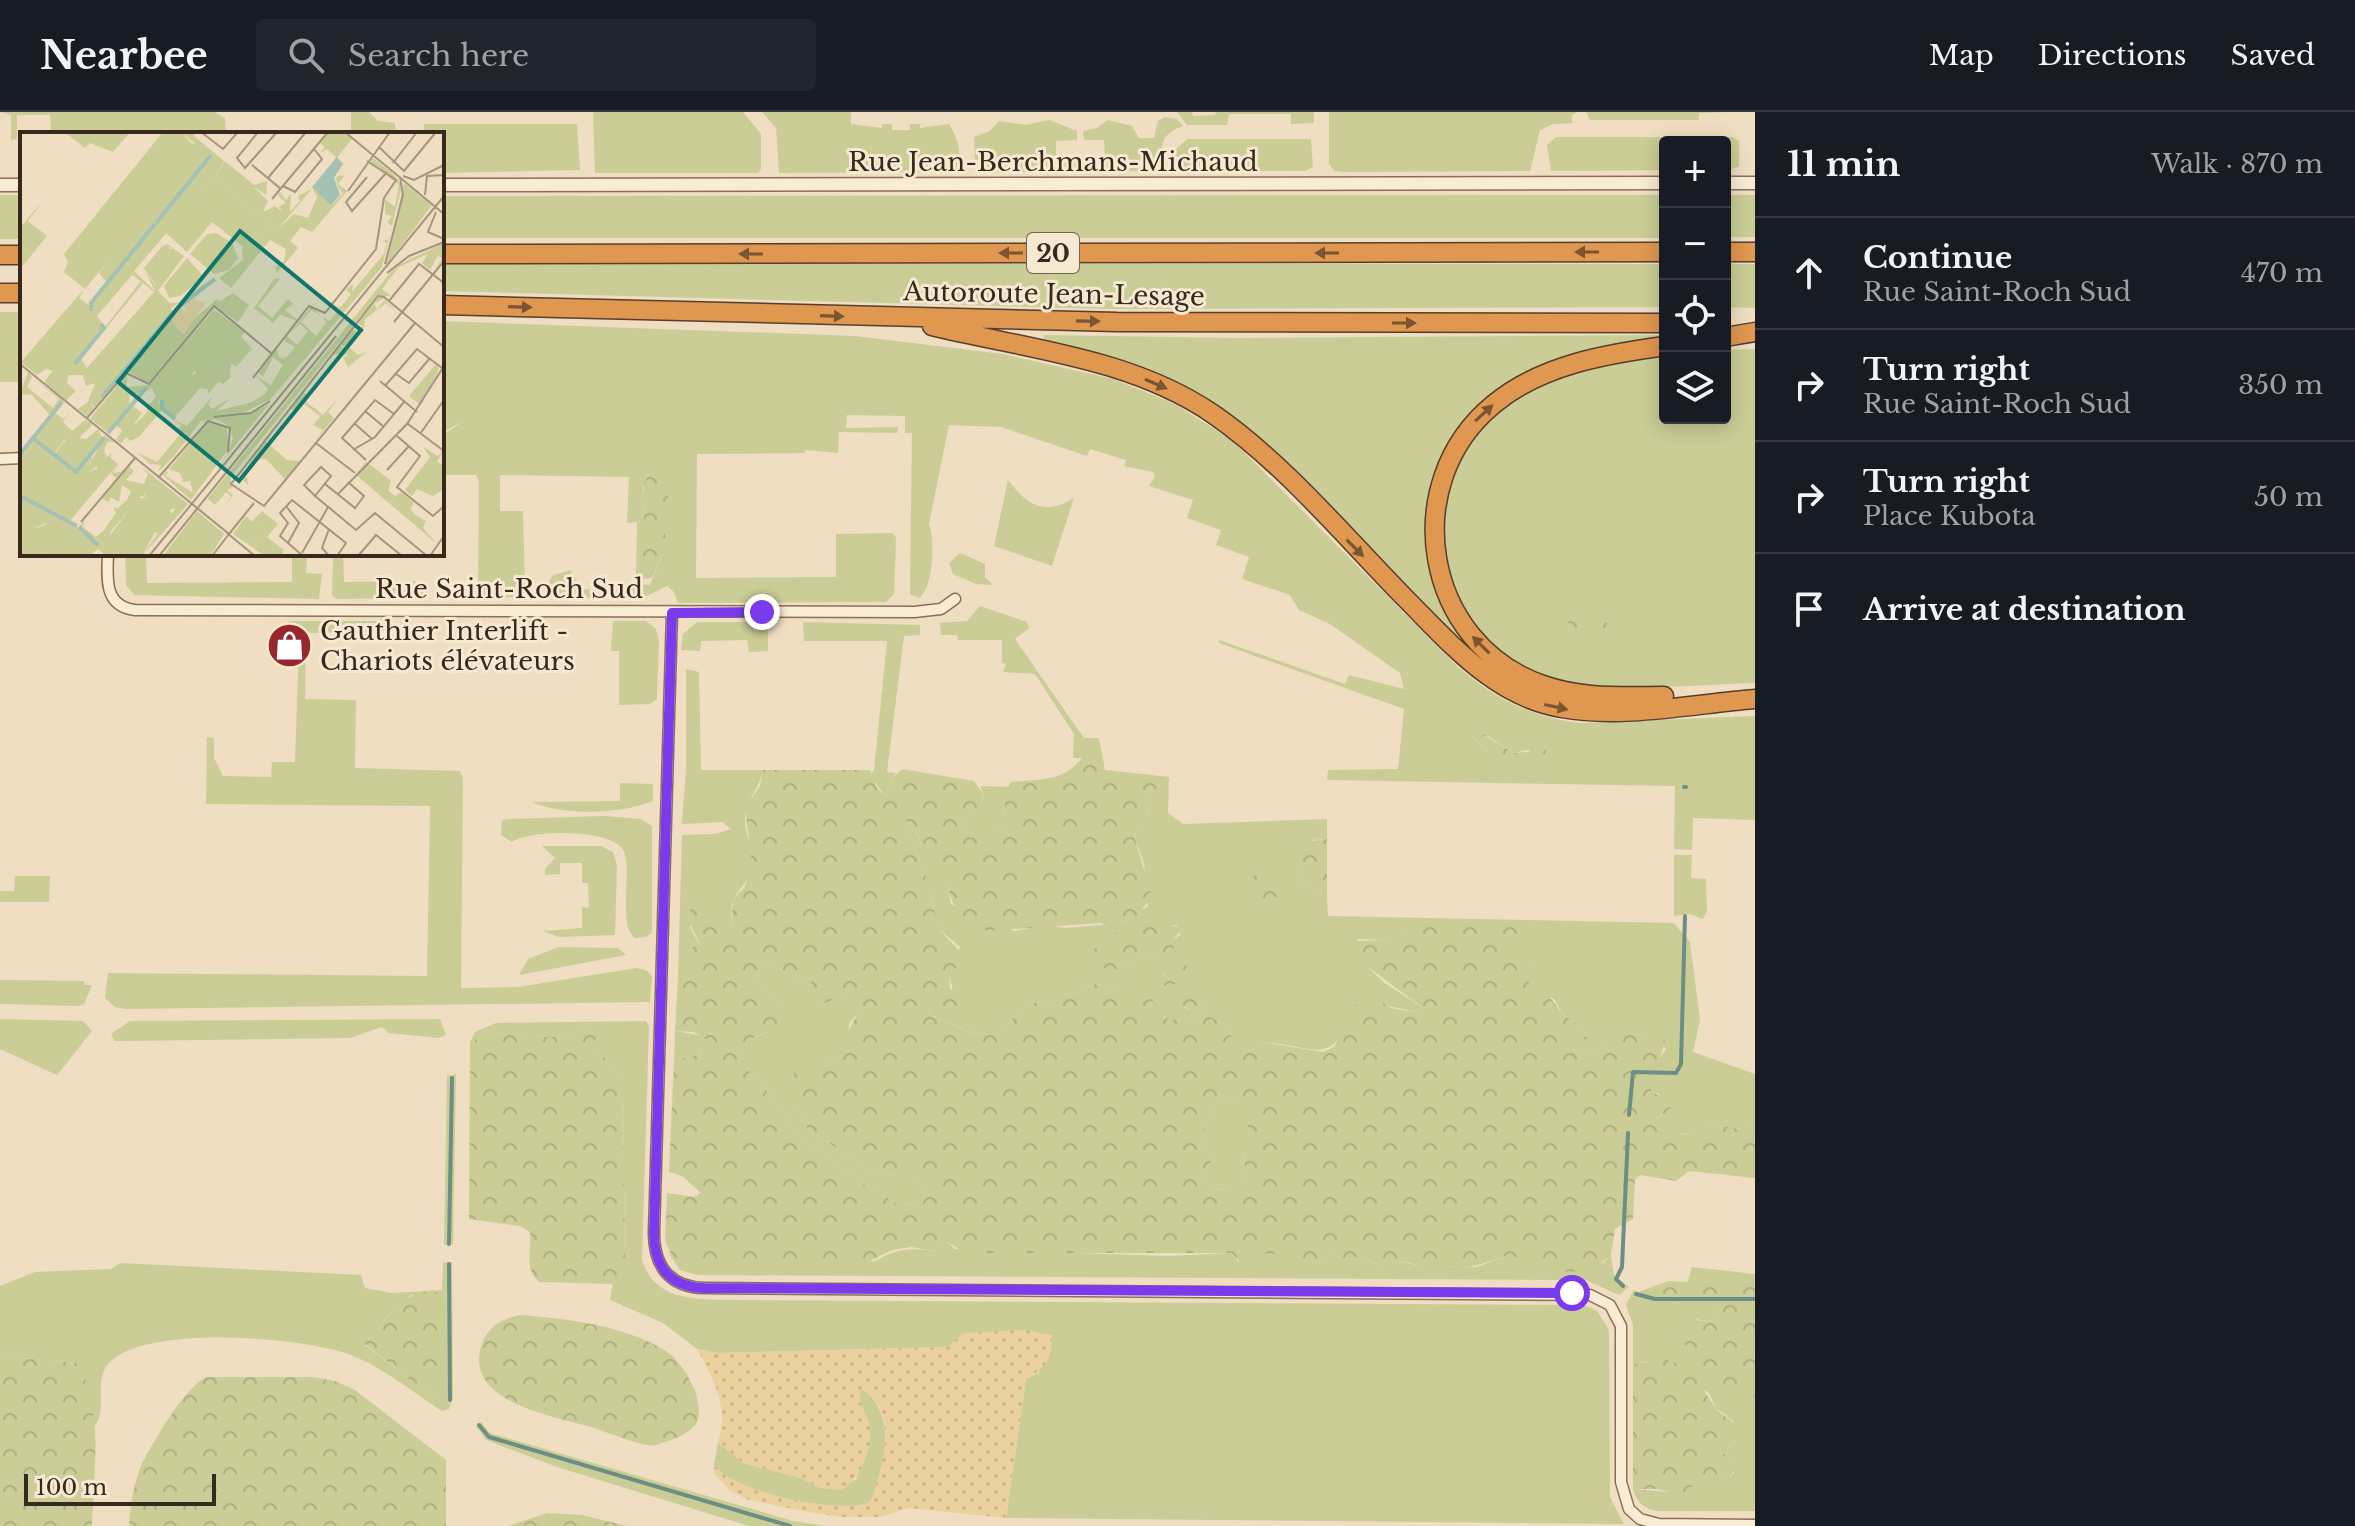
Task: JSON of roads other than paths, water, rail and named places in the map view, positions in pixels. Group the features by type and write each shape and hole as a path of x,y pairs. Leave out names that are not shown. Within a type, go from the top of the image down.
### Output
{"highway":[{"name":"Autoroute Jean-Lesage","path":"444,254 1659,252"},
{"path":"1731,252 1755,252"},
{"name":"Autoroute Jean-Lesage","path":"444,305 898,318 1659,323"},
{"path":"898,318 1097,363 1155,383 1198,404 1264,457 1475,666 1521,696 1562,709 1597,712 1755,699"},
{"path":"1731,324 1755,324"},
{"path":"1731,336 1755,332"},
{"path":"1659,347 1609,355 1556,370 1520,386 1485,411 1458,444 1439,484 1433,523 1437,564 1449,600 1472,637 1502,664 1536,682 1589,695 1755,699"}],"street":[{"name":"Rue Jean-Berchmans-Michaud","path":"444,185 1659,183"},
{"path":"1731,183 1755,183"},
{"path":"0,459 20,458"},
{"name":"Rue Saint-Roch Sud","path":"108,556 107,581 112,599 117,605 135,610 672,613 654,1233 657,1259 670,1278 685,1286 704,1288 1590,1295 1610,1305 1621,1326 1621,1482 1626,1504 1634,1515 1652,1523 1755,1525"},
{"path":"672,613 932,611 955,599"}],"waterway":[{"path":"1629,1115 1633,1072 1676,1073 1681,1064 1685,916"},
{"path":"449,1244 452,1078"},
{"path":"1623,1286 1616,1279 1622,1267 1628,1133"},
{"path":"449,1264 450,1400"},
{"path":"1636,1294 1655,1299 1755,1299"},
{"path":"479,1425 489,1437 790,1526"}],"place":[{"name":"Gauthier Interlift - Chariots élévateurs","path":"289,646"}]}
